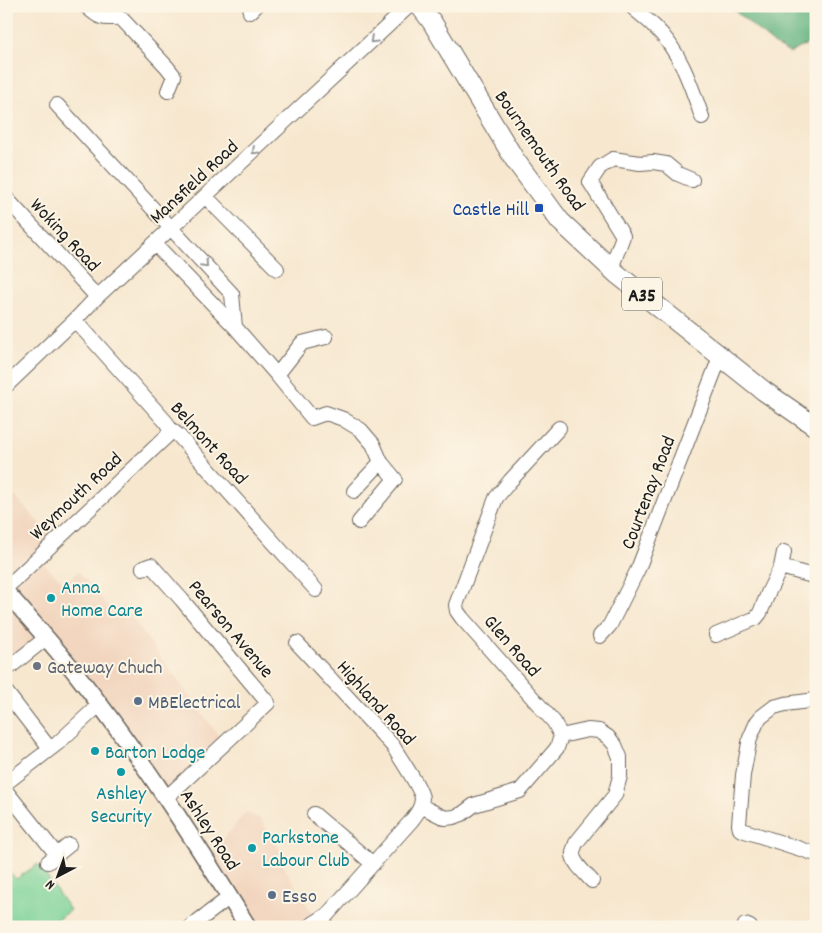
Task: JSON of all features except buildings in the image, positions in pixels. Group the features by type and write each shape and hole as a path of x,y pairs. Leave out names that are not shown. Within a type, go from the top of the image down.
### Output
{"highway":[{"name":"Bournemouth Road","path":"420,6 432,22 515,160 536,191 560,221 610,269 764,391 816,427"}],"main road":[{"name":"Ashley Road","path":"6,592 100,704 166,798 248,927"}],"street":[{"path":"86,6 95,15 108,19 120,17 174,76 168,91"},
{"name":"Mansfield Road","path":"6,386 97,297 409,6"},
{"path":"631,6 656,28 672,48 686,72 702,117"},
{"path":"56,105 232,294 235,327"},
{"path":"610,269 623,236 590,182 600,166 614,159 640,163 653,162 666,164 678,174 692,180"},
{"path":"206,197 277,269"},
{"name":"Woking Road","path":"6,198 97,297"},
{"path":"155,244 235,327 312,418 326,413 343,419 361,430 374,444 381,462 395,479 359,522"},
{"name":"Belmont Road","path":"75,320 166,422 170,429 316,590"},
{"path":"277,375 302,343 326,337"},
{"name":"Courtenay Road","path":"600,636 610,625 638,569 720,357"},
{"name":"Glen Road","path":"559,428 496,498 456,605 457,612 554,722 561,736"},
{"name":"Weymouth Road","path":"6,588 167,436 170,429"},
{"path":"354,491 381,462"},
{"path":"716,635 756,618 782,567 784,552"},
{"name":"Pearson Avenue","path":"150,564 272,701 166,798"},
{"path":"782,567 816,577"},
{"path":"6,670 46,638"},
{"name":"Highland Road","path":"297,643 393,746 422,797 421,806"},
{"path":"6,692 50,749"},
{"path":"816,700 774,707 761,716 757,722 750,738 743,775 738,826 745,831 816,854"},
{"path":"6,783 50,749 100,704"},
{"path":"308,927 327,915 412,820 421,806 445,818 454,817 462,814 474,805 520,791 557,748 561,736 588,730 599,730 615,745 620,757 620,776 615,794 570,842 577,864 592,882"},
{"path":"6,790 53,859 69,845"},
{"path":"314,814 373,864"},
{"path":"190,927 230,897"}],"shaded area":[{"path":"6,487 56,541 38,558 65,584 78,571 114,613 123,606 224,743 166,798 46,638 6,670"},
{"path":"246,812 259,818 282,853 282,863 317,921 308,927 248,927 206,860"}],"green space":[{"path":"729,6 816,6 816,41 790,53 775,45"},
{"path":"38,864 70,910 47,927 6,927 6,868 16,879"}],"place":[{"name":"Castle Hill","path":"539,208"},
{"name":"Anna Home Care","path":"51,598"},
{"name":"Gateway Chuch","path":"37,666"},
{"name":"MBElectrical","path":"138,701"},
{"name":"Barton Lodge","path":"95,751"},
{"name":"Ashley Security","path":"121,772"},
{"name":"Parkstone Labour Club","path":"252,848"},
{"name":"Esso","path":"272,895"}]}
